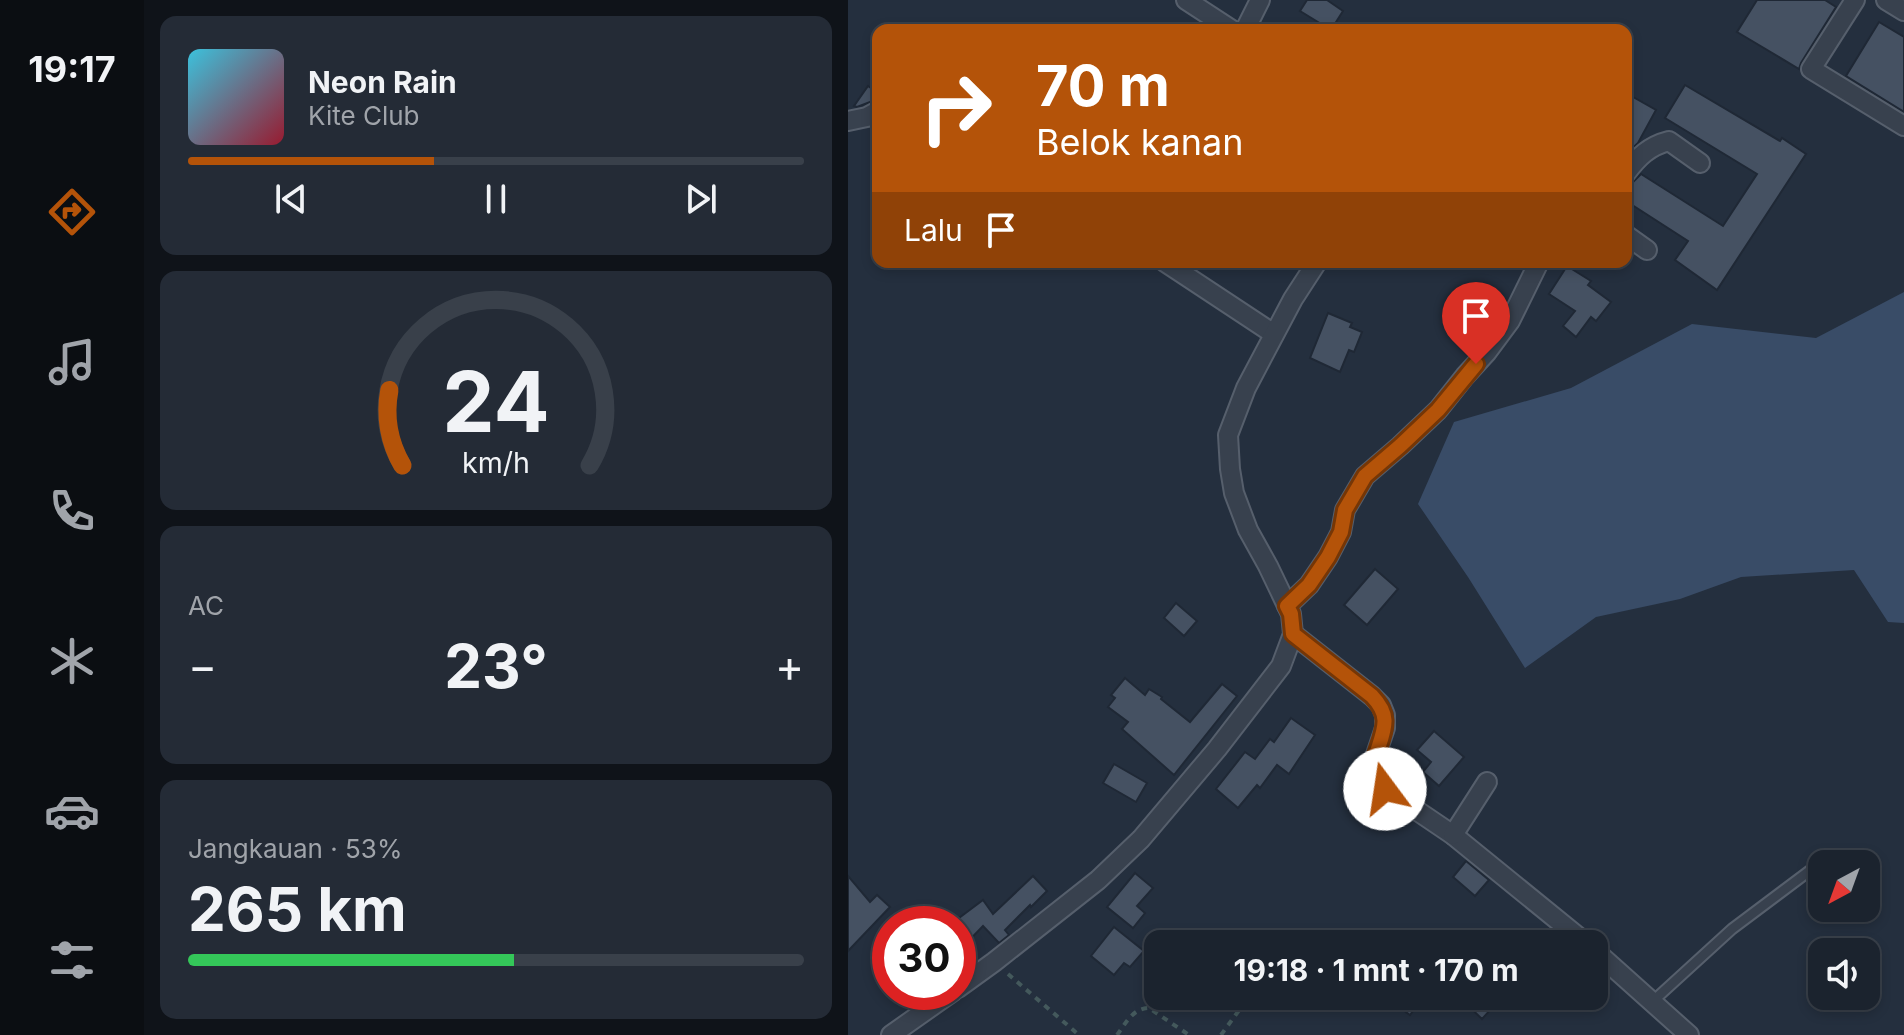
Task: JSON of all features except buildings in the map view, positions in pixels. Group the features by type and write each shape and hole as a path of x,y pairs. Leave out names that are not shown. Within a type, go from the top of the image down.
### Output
{"street":[{"path":"1186,0 1223,24"},
{"path":"1248,24 1260,0"},
{"path":"1855,0 1811,69 1904,126"},
{"path":"1886,0 1904,11"},
{"path":"848,121 872,114"},
{"path":"1632,165 1639,156 1657,144 1669,141 1700,163"},
{"path":"1632,239 1647,250"},
{"path":"1174,268 1274,334"},
{"path":"976,975 1098,880 1141,839 1217,749 1281,666 1293,634 1291,614 1248,530 1234,493 1227,447 1236,409 1293,299 1313,268"},
{"path":"1287,606 1309,585 1328,557 1341,532 1345,510 1365,476 1438,410 1487,352 1510,321 1536,268"},
{"path":"1293,634 1381,705 1385,728 1372,766 1378,782 1453,835 1570,930"},
{"path":"1453,835 1487,782"},
{"path":"1608,963 1689,1035"},
{"path":"891,1035 926,1010"}],"lane":[{"path":"1652,1002 1732,929 1808,872"}],"path":[{"path":"994,962 1079,1035"},
{"path":"1117,1035 1132,1015 1144,1007 1189,1035"},
{"path":"1221,1035 1239,1010"}],"water":[{"path":"1904,292 1904,623 1888,622 1854,570 1741,577 1680,599 1596,617 1525,668 1418,504 1454,422 1571,388 1692,324 1816,338"}],"route":[{"path":"1385,789 1373,774 1372,766 1385,728 1381,705 1293,634 1287,606 1309,585 1328,557 1341,532 1345,510 1365,476 1438,410 1476,364"}]}
